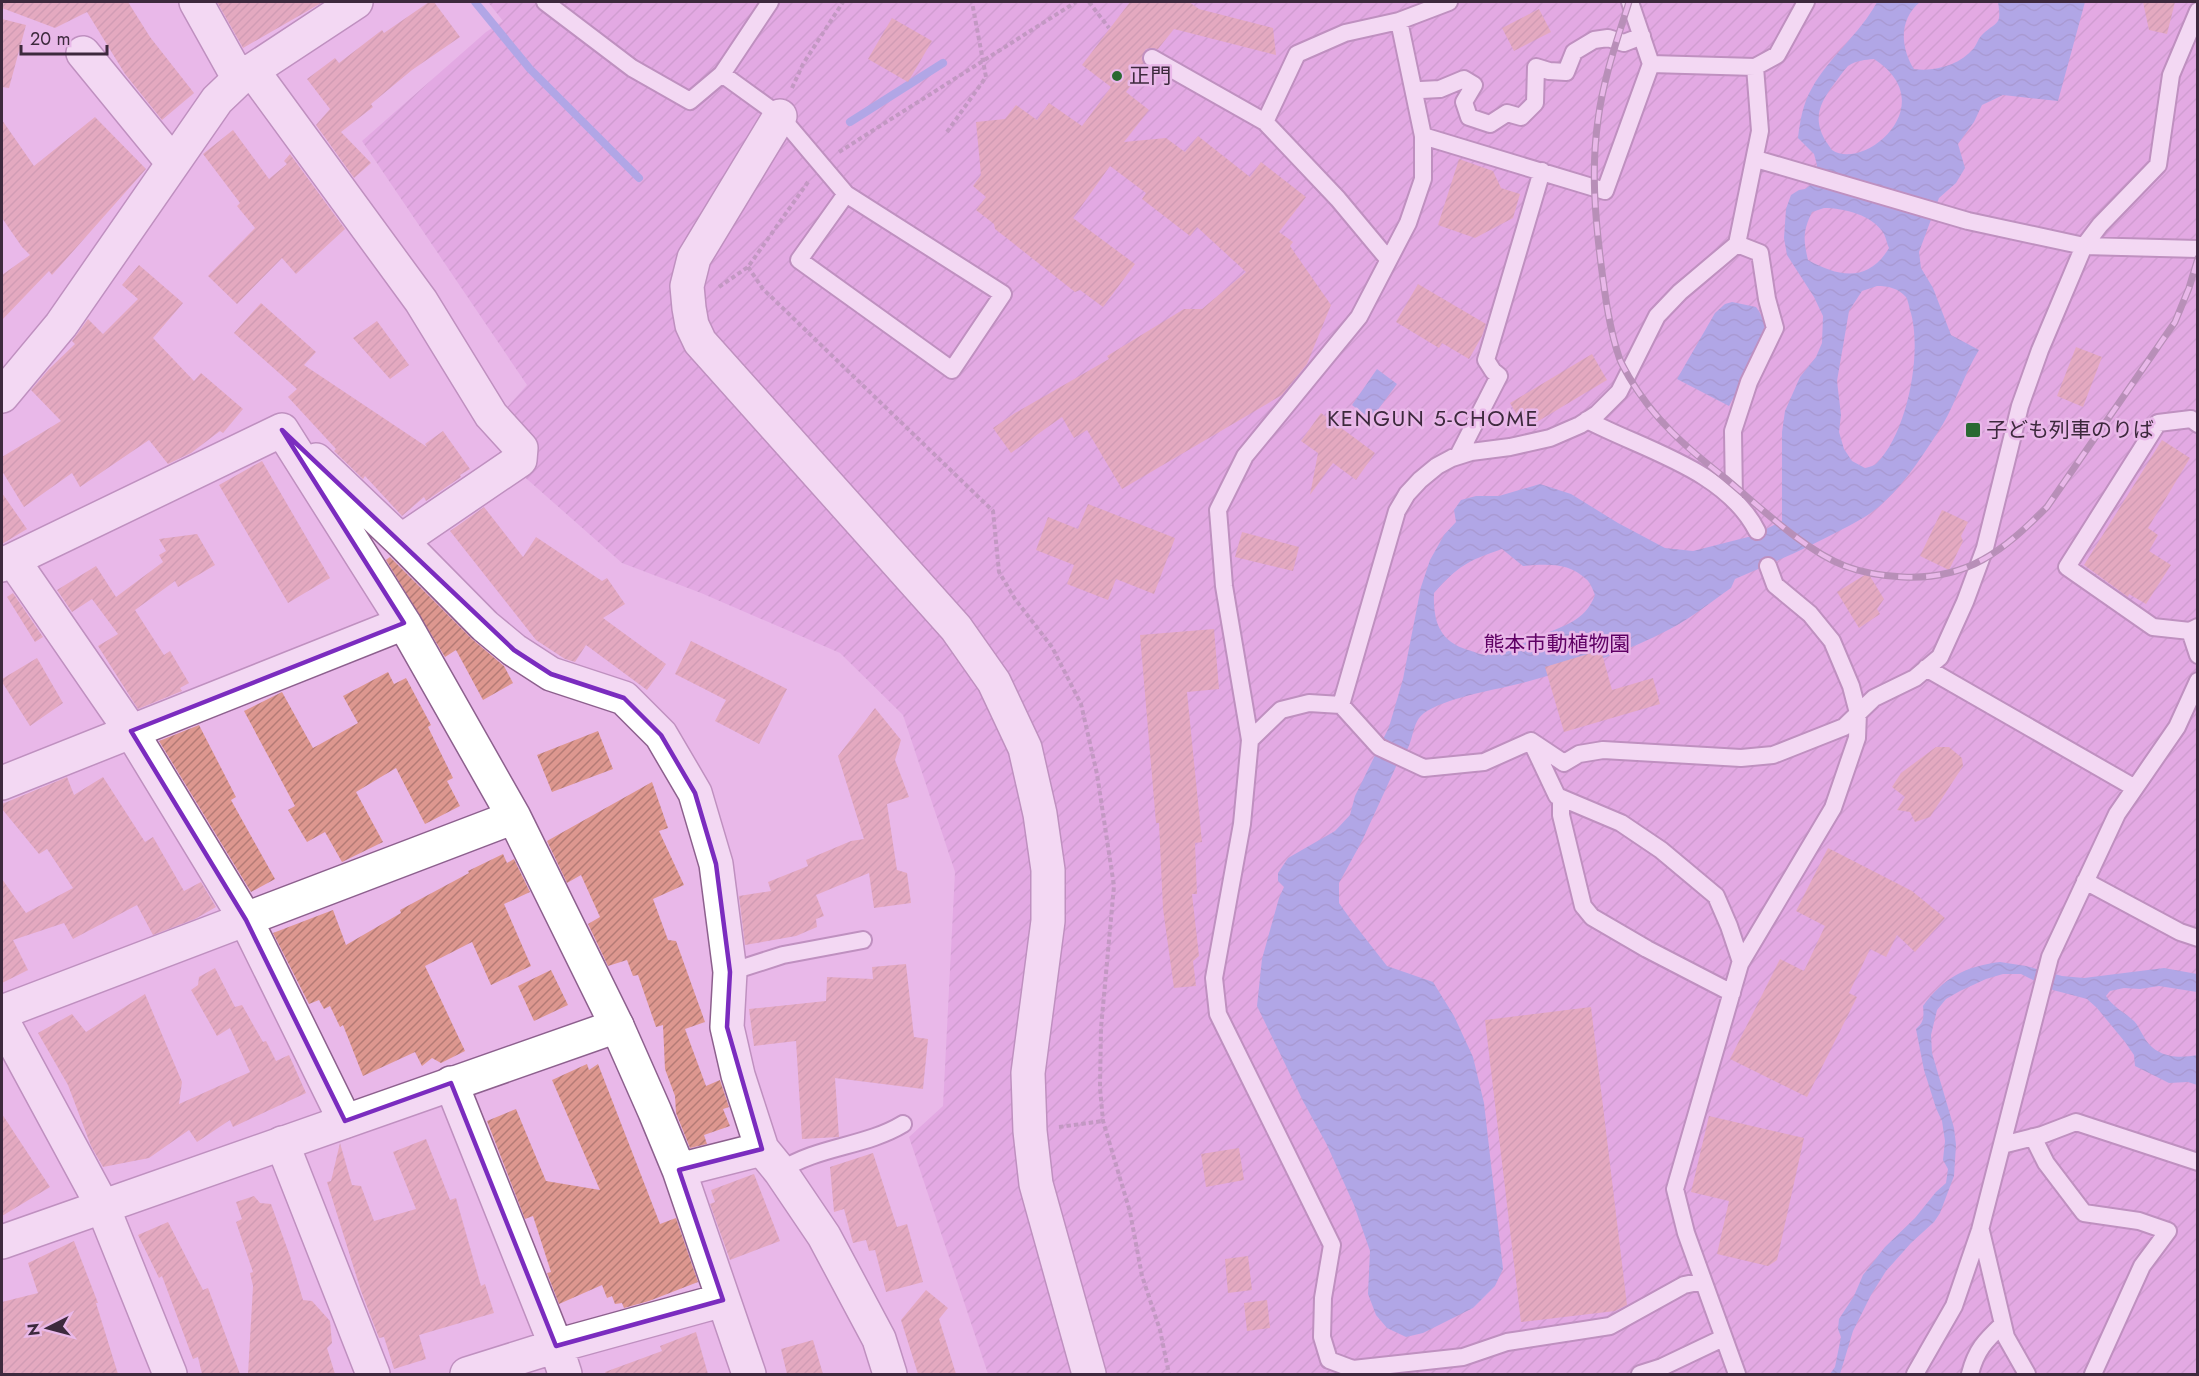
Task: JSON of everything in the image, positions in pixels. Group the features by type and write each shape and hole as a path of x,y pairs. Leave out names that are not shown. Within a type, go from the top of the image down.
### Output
{"street":[{"path":"196,2 246,74 421,301 491,415 520,448 520,460 401,541"},
{"path":"2,396 61,326 217,100 246,74 356,2"},
{"path":"83,53 173,163"},
{"path":"780,116 694,258 687,286 692,325 700,342 956,628 994,682 1025,748 1040,814 1048,870 1048,921 1028,1073 1029,1131 1036,1184 1089,1374"},
{"path":"282,430 401,541 485,626 514,650 551,674 624,698 661,735 695,793 716,864 730,972 728,1027 738,1075 771,1160 824,1236 879,1339 890,1374"},
{"path":"282,430 7,563 131,731 246,920 345,1121"},
{"path":"282,430 404,623 514,817 617,1026 679,1170 749,1374"},
{"path":"2,783 404,623"},
{"path":"2,1012 514,817"},
{"path":"2,1020 102,1205 170,1374"},
{"path":"2,1242 617,1026"},
{"path":"451,1083 561,1360"},
{"path":"282,1143 373,1374"},
{"path":"679,1170 771,1160"},
{"path":"467,1374 561,1360 723,1300"}],"lane":[{"path":"545,2 632,68 690,101 722,74 770,2"},
{"path":"1265,122 1297,54 1345,33 1399,21 1449,2"},
{"path":"1423,136 1605,191 1651,64 1630,2"},
{"path":"1651,64 1755,67 1777,55 1806,2"},
{"path":"1531,741 1564,763 1579,754 1603,750 1741,758 1773,755 1844,727 1874,698 1915,678 1940,657 1965,602 1985,548 2020,406 2040,350 2084,246 2100,225 2158,165 2172,75 2198,11"},
{"path":"1399,21 1423,136 1423,179 1408,223 1359,317 1245,456 1218,510 1224,586 1250,741 1242,824 1214,978 1218,1014 1332,1245 1323,1298 1322,1337 1329,1360 1353,1369 1463,1357 1508,1342 1610,1326 1684,1285 1703,1281"},
{"path":"1415,94 1421,90 1440,89 1464,79 1474,85 1464,102 1469,117 1490,124 1507,113 1521,117 1535,104 1536,67 1566,72 1574,52 1594,40 1608,38 1624,43 1642,36"},
{"path":"1152,58 1265,122 1338,199 1388,259"},
{"path":"1341,705 1397,511 1407,494 1437,466 1458,456 1550,438 1597,414 1624,385 1657,316 1680,292 1737,244 1760,132 1755,67"},
{"path":"722,74 780,116 846,194 1003,294 952,370 799,260 846,194"},
{"path":"1756,159 1968,221 2084,246 2198,249"},
{"path":"1458,456 1499,376 1486,360 1542,171"},
{"path":"1734,500 1733,431 1749,382 1775,328 1767,299 1760,253 1737,244"},
{"path":"2198,424 2192,419 2158,423 2067,567 2153,627 2194,629 2198,655"},
{"path":"1587,420 1673,459 1716,485 1751,518 1757,531"},
{"path":"1737,1374 1686,1233 1675,1189 1741,962 1833,808 1857,738 1858,713 1851,686 1832,641 1810,614 1776,585 1768,566"},
{"path":"1926,668 2135,788"},
{"path":"1916,1374 1954,1306 1980,1230 2049,961 2117,814 2177,727 2198,681"},
{"path":"1250,741 1281,710 1309,703 1341,705 1379,747 1424,768 1484,762 1531,741"},
{"path":"1531,741 1557,796 1622,823 1661,850 1716,896 1730,926 1741,962"},
{"path":"1561,798 1561,815 1583,906 1592,917 1647,949 1732,993"},
{"path":"2085,880 2180,932 2198,938"},
{"path":"730,972 783,955 863,940"},
{"path":"2002,1145 2076,1122 2198,1162"},
{"path":"771,1160 792,1164 819,1152 887,1134 903,1124"},
{"path":"2033,1137 2046,1162 2084,1213 2139,1221 2168,1231 2142,1266 2093,1374"},
{"path":"1980,1230 2006,1337 2027,1374"},
{"path":"1970,1374 1974,1357 1985,1340 2003,1324"},
{"path":"1640,1374 1662,1367 1723,1338"}],"path":[{"path":"780,116 803,64 843,2"},
{"path":"947,132 986,77 972,2"},
{"path":"689,308 748,267 820,164 1076,2"},
{"path":"1089,2 1109,28"},
{"path":"1029,1131 1103,1121"}],"highlighted area":[{"path":"282,430 514,650 551,674 624,698 661,735 695,793 716,864 730,972 727,1027 762,1149 679,1170 723,1300 556,1346 451,1083 345,1121 246,920 131,731 404,623"}],"green space":[{"name":"熊本市動植物園","path":"488,2 2197,2 2197,1374 988,1374 909,1137 943,1106 955,872 903,715 840,653 701,593 622,563 520,473 502,413 527,385 362,141 486,32 503,21"}],"water":[{"path":"1877,2 1920,2 1908,17 1904,43 1914,69 1922,70 1947,66 1968,54 1981,36 1999,20 1998,2 2085,2 2058,101 2003,95 1982,105 1974,122 1958,144 1965,168 1956,183 1939,198 1919,252 1921,268 1933,288 1951,335 1979,350 1943,424 1893,493 1875,510 1851,525 1735,579 1731,588 1678,625 1654,637 1620,652 1568,670 1452,700 1427,711 1417,721 1408,748 1399,760 1362,841 1339,883 1339,903 1387,966 1433,982 1454,1016 1473,1057 1484,1103 1503,1269 1495,1286 1473,1308 1423,1333 1406,1337 1387,1328 1376,1315 1368,1294 1370,1251 1354,1205 1327,1145 1257,1006 1262,959 1284,887 1278,881 1278,873 1288,858 1335,831 1350,815 1355,796 1389,727 1403,679 1421,587 1430,560 1444,535 1456,522 1454,510 1461,500 1476,496 1499,496 1540,484 1571,494 1665,548 1693,551 1752,536 1782,521 1782,432 1785,411 1800,377 1816,357 1822,343 1823,316 1814,297 1787,255 1784,238 1786,209 1791,195 1812,184 1817,165 1814,154 1798,138 1802,112 1819,77 1870,14","holes":["1874,59 1894,77 1901,95 1900,113 1891,130 1878,143 1862,151 1846,154 1832,150 1827,143 1822,135 1819,112 1829,91 1842,73 1848,66 1858,61","1832,208 1865,217 1879,227 1889,248 1881,259 1862,272 1842,273 1820,266 1808,260 1805,246 1805,230 1812,212","1885,286 1906,297 1914,327 1915,346 1910,390 1897,432 1877,463 1865,468 1852,461 1844,449 1839,432 1841,415 1837,381 1849,311 1862,291","1502,549 1523,566 1556,565 1579,573 1587,580 1595,595 1591,604 1572,622 1506,651 1484,655 1458,646 1450,641 1440,629 1435,612 1434,593 1464,565"]},
{"path":"1732,302 1756,307 1762,316 1765,330 1761,346 1729,406 1677,379 1715,313 1725,304"},
{"path":"1377,369 1397,384 1371,419 1352,405"},
{"path":"2000,962 2026,966 2062,976 2084,978 2164,968 2197,974 2197,992 2159,986 2140,989 2124,988 2110,991 2106,996 2134,1021 2149,1044 2160,1053 2182,1057 2197,1055 2197,1085 2188,1082 2169,1083 2135,1066 2134,1055 2125,1042 2087,999 2053,990 2021,974 2003,974 1986,979 1946,999 1937,1010 1931,1035 1932,1053 1954,1128 1956,1145 1954,1176 1940,1213 1934,1222 1886,1271 1871,1295 1853,1331 1840,1374 1830,1374 1835,1367 1841,1337 1838,1329 1839,1319 1854,1296 1863,1275 1885,1247 1946,1183 1948,1169 1943,1160 1945,1141 1942,1121 1924,1070 1916,1029 1923,1019 1923,1006 1939,988 1956,975 1976,967"}],"building":[{"path":"2,2 128,2 150,37 194,93 162,120 125,74 87,12 55,28 2,8"},
{"path":"217,2 323,2 243,48"},
{"path":"429,2 434,2 460,37 412,70 371,104 373,107 341,132 371,163 354,178 316,125 330,109 307,79 335,58 339,63 382,30 384,33"},
{"path":"1130,2 1189,2 1199,9 1273,28 1276,55 1174,29 1158,49 1146,49 1142,58 1146,66 1126,92 1149,110 1124,142 1166,138 1185,152 1198,136 1250,177 1261,162 1306,197 1279,232 1293,242 1290,246 1331,305 1307,364 1282,395 1122,489 1087,430 1074,438 1062,417 1011,453 993,428 1109,359 1107,356 1184,309 1202,309 1246,272 1197,227 1190,236 1142,199 1146,193 1110,166 1073,218 1135,264 1103,307 1080,290 1075,292 995,229 994,224 976,210 986,197 973,186 981,175 976,122 1005,119 1016,105 1037,120 1049,103 1082,126 1111,87 1082,65"},
{"path":"2143,2 2175,2 2167,34 2149,30"},
{"path":"1539,9 1551,32 1514,51 1502,28"},
{"path":"892,18 932,41 908,82 868,59"},
{"path":"2,19 26,25 9,88 2,87"},
{"path":"95,117 146,169 52,275 49,271 2,320 2,275 30,255 2,218 2,120 34,166"},
{"path":"233,130 269,179 287,164 284,161 290,154 345,229 296,274 282,258 237,304 208,276 255,228 237,206 240,203 203,154"},
{"path":"1459,159 1493,171 1501,188 1520,194 1513,218 1475,238 1438,225"},
{"path":"139,265 183,303 153,338 194,381 201,373 243,409 223,433 220,431 191,453 168,464 149,440 80,487 72,473 24,507 2,471 2,457 61,421 31,390 75,344 72,341 88,319 103,334 138,299 122,285"},
{"path":"1418,284 1486,324 1469,359 1442,343 1439,348 1396,322"},
{"path":"261,303 316,352 304,365 427,447 425,444 443,431 470,469 426,501 424,497 402,516 365,476 363,479 334,451 336,449 288,397 297,389 234,333"},
{"path":"377,321 409,365 390,379 353,338"},
{"path":"2076,347 2102,357 2083,407 2057,396"},
{"path":"1592,354 1607,380 1525,429 1510,403"},
{"path":"1321,413 1375,453 1356,480 1333,463 1310,495 1318,453 1301,441"},
{"path":"2162,440 2190,458 2148,528 2158,535 2149,551 2171,565 2146,604 2129,594 2128,597 2084,565"},
{"path":"262,461 330,578 288,603 219,485"},
{"path":"2,493 27,529 2,544"},
{"path":"1088,504 1175,538 1154,594 1116,579 1108,600 1067,584 1074,565 1036,550 1048,517 1078,529"},
{"path":"484,507 523,557 536,537 602,581 607,578 625,604 603,618 666,664 647,690 586,645 575,662 565,659 536,640 450,531"},
{"path":"1942,510 1968,522 1961,536 1963,541 1949,570 1920,556"},
{"path":"1242,532 1299,547 1293,571 1235,557"},
{"path":"197,534 215,565 178,587 175,581 135,610 164,655 170,651 189,683 180,688 182,691 138,709 98,646 118,634 92,599 72,612 57,590 96,566 116,597 163,562 159,555 166,551 159,539"},
{"path":"390,557 472,639 504,666 513,683 483,700 456,650 445,657 386,560"},
{"path":"1868,573 1884,599 1877,609 1880,614 1859,628 1837,592"},
{"path":"13,593 43,637 35,642 7,597"},
{"path":"1214,629 1219,689 1187,692 1202,842 1195,843 1197,894 1192,894 1199,956 1193,961 1196,986 1174,988 1163,909 1159,823 1156,823 1140,635"},
{"path":"691,641 787,689 759,744 715,721 726,700 675,674"},
{"path":"1601,650 1612,690 1653,678 1660,704 1564,732 1545,667"},
{"path":"37,658 63,703 30,726 2,679"},
{"path":"388,672 394,684 406,678 431,725 428,727 453,778 447,781 460,806 425,824 396,768 356,792 383,842 342,862 325,832 307,842 288,810 295,806 244,711 282,692 313,748 358,723 343,696"},
{"path":"875,708 901,740 895,760 909,797 887,804 897,870 907,873 911,903 874,908 869,873 816,895 824,916 816,919 817,927 796,936 745,945 739,896 771,891 768,882 808,866 806,860 851,841 864,839 838,756"},
{"path":"199,725 236,797 231,800 275,879 251,892 159,741"},
{"path":"598,731 613,769 552,792 537,755"},
{"path":"1936,747 1949,747 1962,758 1963,766 1930,817 1915,822 1910,812 1897,810 1905,797 1892,787 1901,773"},
{"path":"67,777 74,795 103,777 145,842 153,837 184,891 201,882 216,907 195,919 153,935 137,905 73,939 64,923 13,940 28,970 2,983 2,879 26,913 73,888 47,849 39,854 2,809 2,804"},
{"path":"652,782 668,828 659,831 684,885 653,899 668,940 676,941 705,1022 685,1029 706,1086 720,1080 729,1107 723,1109 730,1126 704,1135 707,1144 690,1148 676,1113 675,1096 665,1069 663,1025 656,1027 638,975 633,976 627,960 608,966 588,924 600,917 581,875 567,883 547,841"},
{"path":"1828,848 1912,891 1945,918 1915,952 1897,935 1886,957 1870,949 1849,993 1857,997 1807,1097 1730,1059 1780,959 1804,971 1825,926 1796,911"},
{"path":"503,854 507,863 514,859 530,892 504,904 531,966 491,985 472,942 425,966 465,1051 441,1063 432,1058 422,1066 415,1052 363,1076 343,1025 340,1027 330,1006 324,1009 319,1000 309,1004 273,933 333,910 346,945 401,913 400,910"},
{"path":"906,964 914,1037 928,1039 923,1089 835,1078 839,1137 802,1139 796,1041 754,1046 749,1009 826,1001 827,977 873,979 872,967"},
{"path":"215,968 235,1007 242,1005 263,1042 266,1041 276,1061 289,1055 306,1093 233,1127 230,1120 197,1142 189,1130 149,1158 103,1167 91,1146 68,1085 38,1033 72,1014 86,1032 145,994 182,1082 179,1104 250,1072 230,1028 217,1036 191,990 198,985 199,977"},
{"path":"551,970 568,1005 534,1021 518,986"},
{"path":"1591,1007 1627,1305 1615,1311 1521,1322 1485,1020"},
{"path":"587,1064 589,1070 598,1064 660,1224 676,1218 698,1282 624,1308 622,1303 615,1304 612,1296 607,1298 602,1285 559,1304 547,1273 551,1272 533,1216 525,1219 487,1121 516,1109 546,1181 600,1190 552,1080"},
{"path":"2,1114 50,1187 2,1216"},
{"path":"1709,1116 1804,1138 1777,1260 1768,1266 1717,1254 1729,1201 1691,1192"},
{"path":"426,1139 450,1200 456,1198 481,1286 485,1284 494,1313 419,1335 426,1359 394,1369 384,1337 379,1338 361,1291 327,1182 331,1181 340,1143 352,1185 361,1186 374,1221 416,1209 393,1152"},
{"path":"1239,1148 1244,1180 1206,1187 1201,1154"},
{"path":"873,1153 897,1227 907,1224 923,1282 886,1292 875,1250 869,1251 866,1240 853,1243 844,1209 834,1212 830,1167"},
{"path":"754,1174 780,1241 730,1260 710,1204 715,1202 711,1190"},
{"path":"254,1196 260,1203 271,1204 303,1300 312,1301 330,1321 332,1343 327,1348 335,1374 248,1374 253,1286 250,1273 253,1272 236,1222 242,1219 236,1202"},
{"path":"168,1222 203,1290 208,1288 240,1374 202,1374 198,1357 193,1359 162,1276 159,1278 138,1235"},
{"path":"74,1241 98,1303 96,1303 118,1374 2,1374 2,1302 38,1293 28,1263"},
{"path":"1248,1256 1252,1290 1228,1293 1225,1259"},
{"path":"926,1290 948,1308 939,1319 956,1374 918,1374 901,1320"},
{"path":"1267,1300 1270,1328 1247,1331 1244,1303"},
{"path":"696,1332 708,1374 606,1374 605,1372 662,1351 660,1346"},
{"path":"813,1340 823,1374 787,1374 781,1349"}],"waterway":[{"path":"475,2 530,69 639,178"},
{"path":"850,122 943,63"}],"railway":[{"path":"1629,2 1603,90 1596,138 1594,174 1601,264 1610,323 1620,360 1649,407 1685,444 1798,539 1845,566 1896,577 1947,574 1983,560 2015,537 2047,507 2175,322 2198,258"}],"place":[{"name":"正門","path":"1117,76"},
{"name":"子ども列車のりば","path":"1973,430"}],"district":[{"name":"KENGUN 5-CHOME","path":"1433,418"}]}
